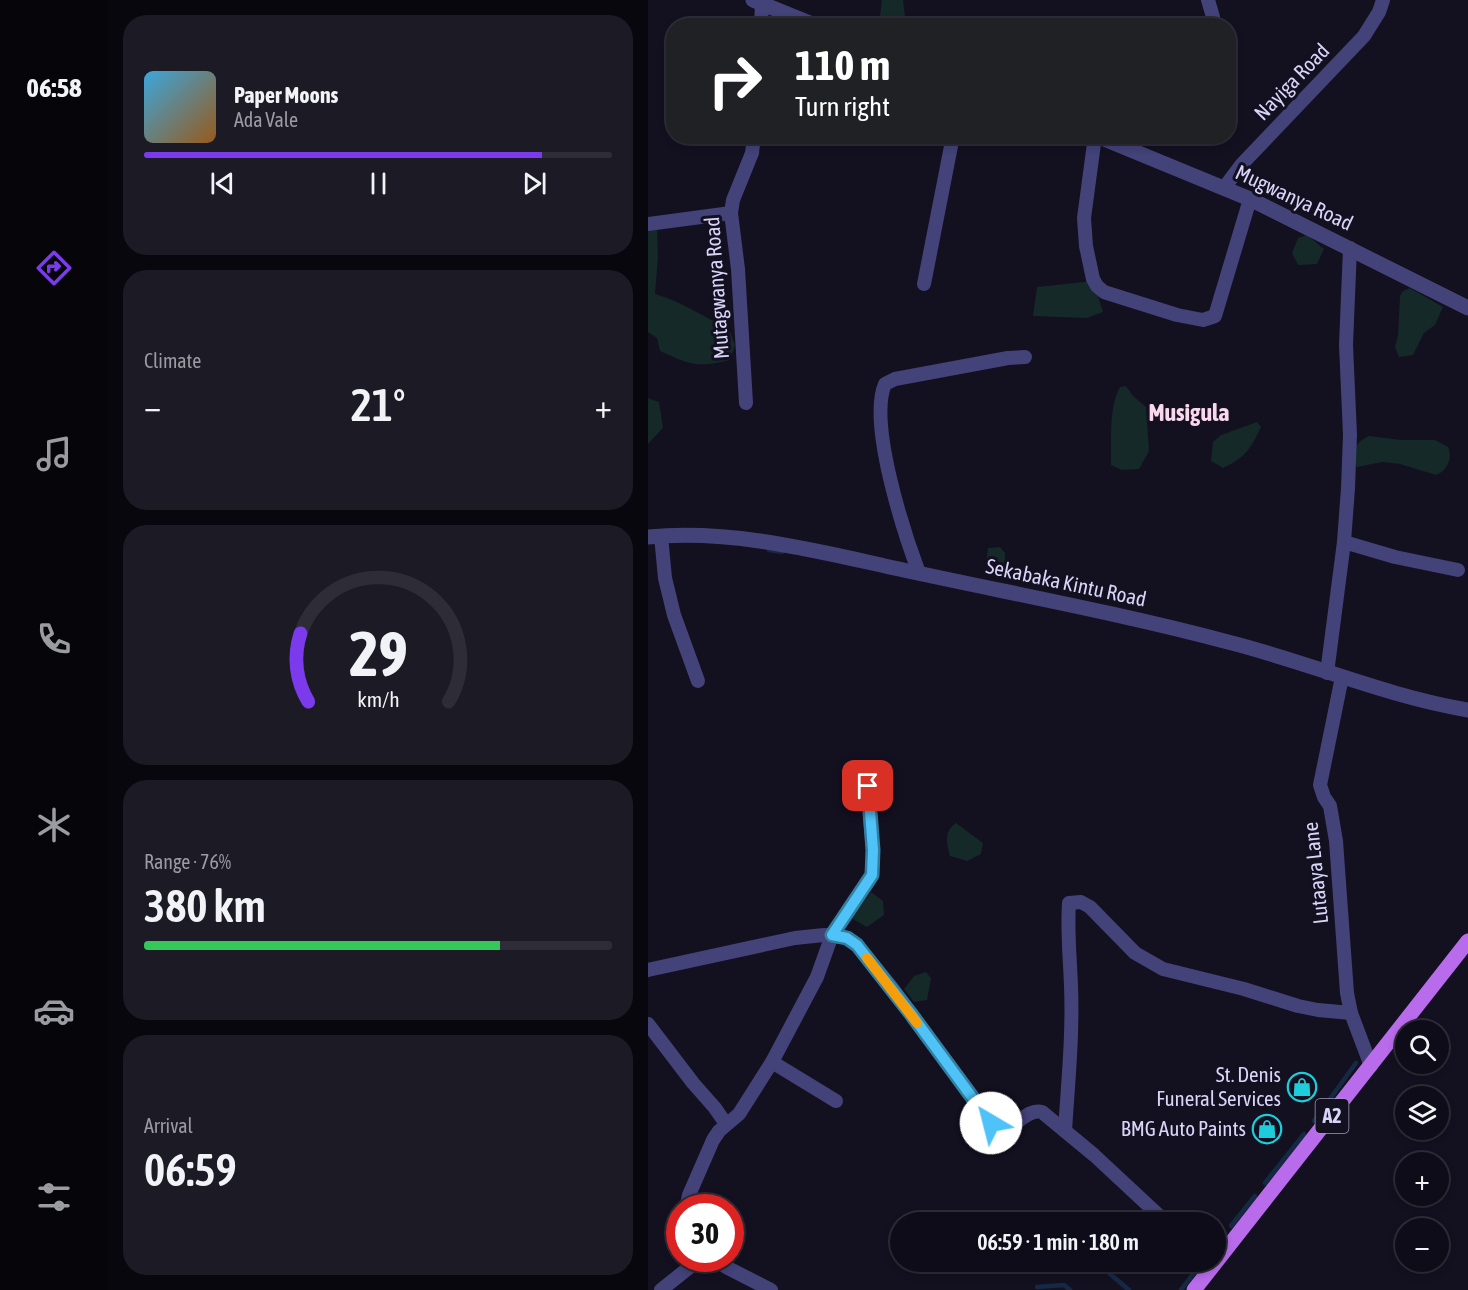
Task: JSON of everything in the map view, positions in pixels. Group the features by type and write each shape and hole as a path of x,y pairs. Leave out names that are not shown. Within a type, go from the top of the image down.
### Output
{"main road":[{"name":"A2","path":"1226,1244 1371,1066 1468,941"},
{"name":"A2","path":"1194,1290 1205,1272"}],"street":[{"path":"1208,0 1213,17"},
{"name":"Nayiga Road","path":"1224,188 1242,164 1364,36 1379,12 1383,0"},
{"path":"756,1 759,18"},
{"path":"756,1 798,18"},
{"name":"Mutagwanya Road","path":"746,403 738,269 731,213 753,144"},
{"path":"924,284 951,144"},
{"path":"1095,144 1084,218 1085,237 1093,279 1104,292 1177,315 1203,320 1215,316 1250,199"},
{"name":"Mugwanya Road","path":"1116,144 1250,199 1468,308"},
{"path":"648,224 731,213"},
{"name":"Lutaaya Lane","path":"1350,248 1346,345 1350,435 1335,675 1320,785 1330,806 1336,841 1347,993 1371,1066"},
{"path":"919,573 897,508 885,453 880,403 885,384 895,379 1008,358 1025,357"},
{"path":"655,536 674,615 698,681"},
{"name":"Sekabaka Kintu Road","path":"655,536 727,537 750,540 919,573 1219,639 1429,702 1468,710"},
{"path":"1344,542 1395,557 1458,570"},
{"path":"689,1194 719,1131 739,1114 772,1062 817,977 832,935 868,882 873,870 870,800 866,773"},
{"path":"1065,1131 1070,1065 1069,903 1085,904 1135,953 1163,969 1244,989 1298,1006 1352,1013"},
{"path":"648,970 773,941 832,935 847,938 857,945 905,1005 995,1127 1007,1128 1037,1111 1042,1112 1094,1155 1155,1212"},
{"path":"648,1024 726,1125"},
{"path":"772,1062 836,1101"},
{"path":"661,1290 684,1272"},
{"path":"736,1272 771,1290"}],"green space":[{"path":"882,0 903,0 905,18 880,18"},
{"path":"657,226 658,257 655,294 683,305 729,329 735,345 730,360 709,364 687,362 660,351 657,338 648,332 648,228"},
{"path":"1307,235 1324,249 1317,264 1298,265 1292,253 1298,238"},
{"path":"1093,281 1103,312 1087,318 1033,316 1037,287"},
{"path":"1410,288 1443,307 1435,325 1424,333 1413,355 1399,357 1395,347 1398,335 1400,296 1403,291"},
{"path":"1126,386 1133,396 1146,407 1149,451 1139,469 1122,470 1111,465 1111,425 1116,396 1120,387"},
{"path":"648,398 659,402 663,428 648,444"},
{"path":"1257,422 1261,427 1242,456 1223,468 1211,461 1213,442 1221,435"},
{"path":"1369,436 1401,440 1435,440 1448,447 1448,464 1436,475 1400,464 1382,462 1357,467 1354,457 1355,449"},
{"path":"1000,547 1005,553 1005,576 989,576 986,563 988,548"},
{"path":"956,823 983,843 981,854 967,861 950,856 948,834"},
{"path":"871,892 883,901 884,915 867,927 851,918"},
{"path":"926,972 931,978 927,1000 914,1002 904,989 914,976"}],"waterway":[{"path":"769,550 782,552"},
{"path":"1314,1121 1356,1063"},
{"path":"1265,1183 1304,1134"},
{"path":"1231,1226 1255,1196"},
{"path":"1108,1272 1129,1290"},
{"path":"1181,1290 1194,1272"},
{"path":"1037,1287 1064,1285 1070,1290"}],"slow traffic":[{"path":"867,958 917,1023"}],"place":[{"name":"St. Denis Funeral Services","path":"1302,1087"},
{"name":"BMG Auto Paints","path":"1267,1129"}],"district":[{"name":"Musigula","path":"1189,413"}],"route":[{"path":"868,786 873,850 872,875 832,935 847,938 857,945 892,988 991,1123"}]}
